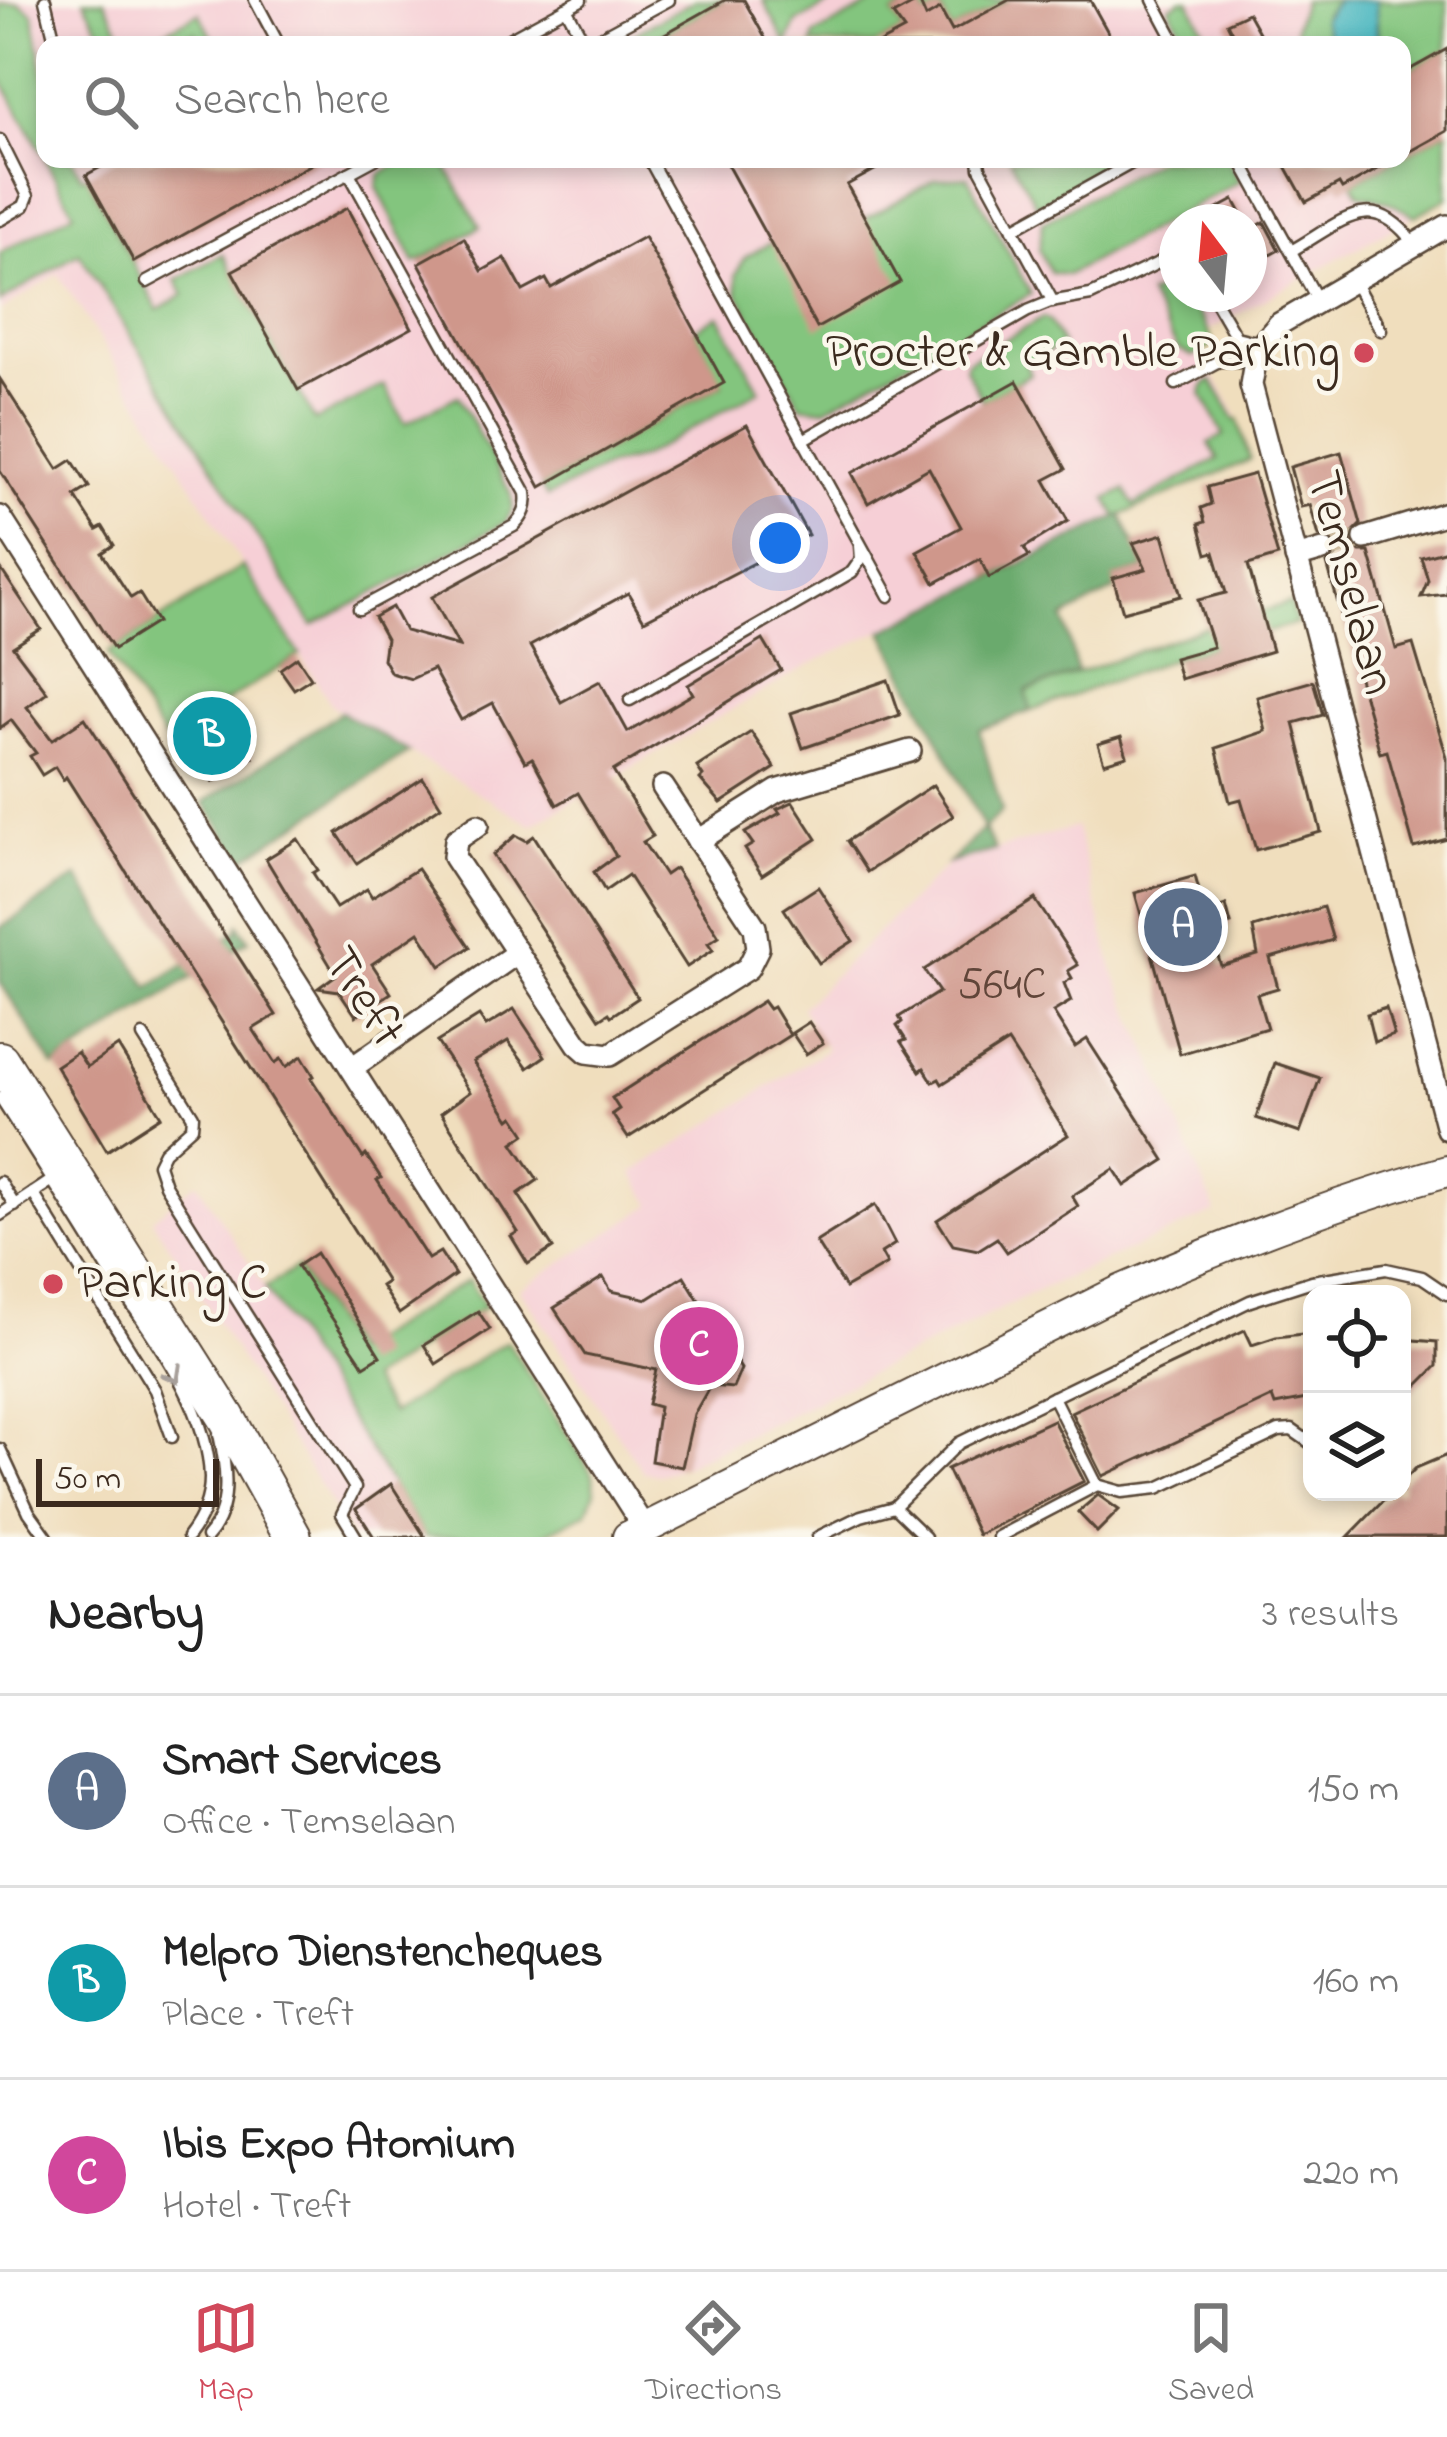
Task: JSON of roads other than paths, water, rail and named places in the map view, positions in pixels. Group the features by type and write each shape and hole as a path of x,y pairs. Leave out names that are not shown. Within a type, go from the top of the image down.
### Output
{"highway":[{"path":"0,1060 62,1175 227,1418 293,1537"}],"main road":[{"path":"637,1533 1121,1290 1392,1186 1447,1171"}],"street":[{"path":"1257,352 1279,324 1447,226"},
{"name":"Temselaan","path":"1257,352 1253,400 1447,1129"},
{"path":"1365,538 1447,513"},
{"name":"Treft","path":"0,517 352,1067 637,1533"},
{"path":"1296,558 1323,550"},
{"path":"698,841 783,788 910,751"},
{"path":"478,826 456,840 452,853 578,1044 599,1056 620,1052 755,959 755,927 663,787"},
{"path":"352,1067 518,952"}],"lane":[{"path":"45,0 54,36"},
{"path":"255,0 275,36"},
{"path":"515,36 580,0"},
{"path":"603,36 669,0"},
{"path":"1153,0 1173,36"},
{"path":"566,8 581,36"},
{"path":"0,140 28,196 20,209 0,220"},
{"path":"147,282 358,168"},
{"path":"654,168 889,596"},
{"path":"980,168 1053,302"},
{"path":"1013,229 1123,168"},
{"path":"1245,168 1317,299"},
{"path":"349,173 527,502 514,526 359,609"},
{"path":"1291,251 1368,212 1390,215 1415,244"},
{"path":"803,440 1028,311 1091,295 1159,263"},
{"path":"1353,279 1382,330"},
{"path":"1221,312 1236,337 1257,352"},
{"path":"1176,384 1219,362 1257,352"},
{"path":"630,700 852,572 861,559 860,543"},
{"path":"143,1036 193,1116 192,1127 164,1152 158,1164 165,1185 355,1488 342,1514 356,1537"},
{"path":"0,1098 62,1175 198,1423 210,1474 209,1495 188,1537"},
{"path":"0,1215 62,1175"},
{"path":"0,1182 15,1205"},
{"path":"33,1193 155,1390 172,1437"},
{"path":"818,1537 861,1516 894,1508 959,1443 1250,1301 1358,1271 1404,1271 1447,1294"},
{"path":"204,1385 225,1458 226,1480 217,1526 207,1537"},
{"path":"1053,1397 1097,1485"},
{"path":"998,1537 1097,1485 1122,1492 1159,1488 1279,1431 1292,1430 1303,1438"},
{"path":"0,1449 46,1537"},
{"path":"894,1508 926,1537"}],"water":[{"path":"1337,0 1376,0 1377,36 1328,36 1322,19"}],"tunnel":[{"path":"1323,550 1365,538"}],"place":[{"name":"Procter & Gamble Parking","path":"1364,353"},
{"name":"Melpro Dienstencheques","path":"212,736"},
{"name":"Smart Services","path":"1183,927"},
{"name":"Parking C","path":"53,1284"},
{"name":"Ibis Expo Atomium","path":"699,1346"}]}
